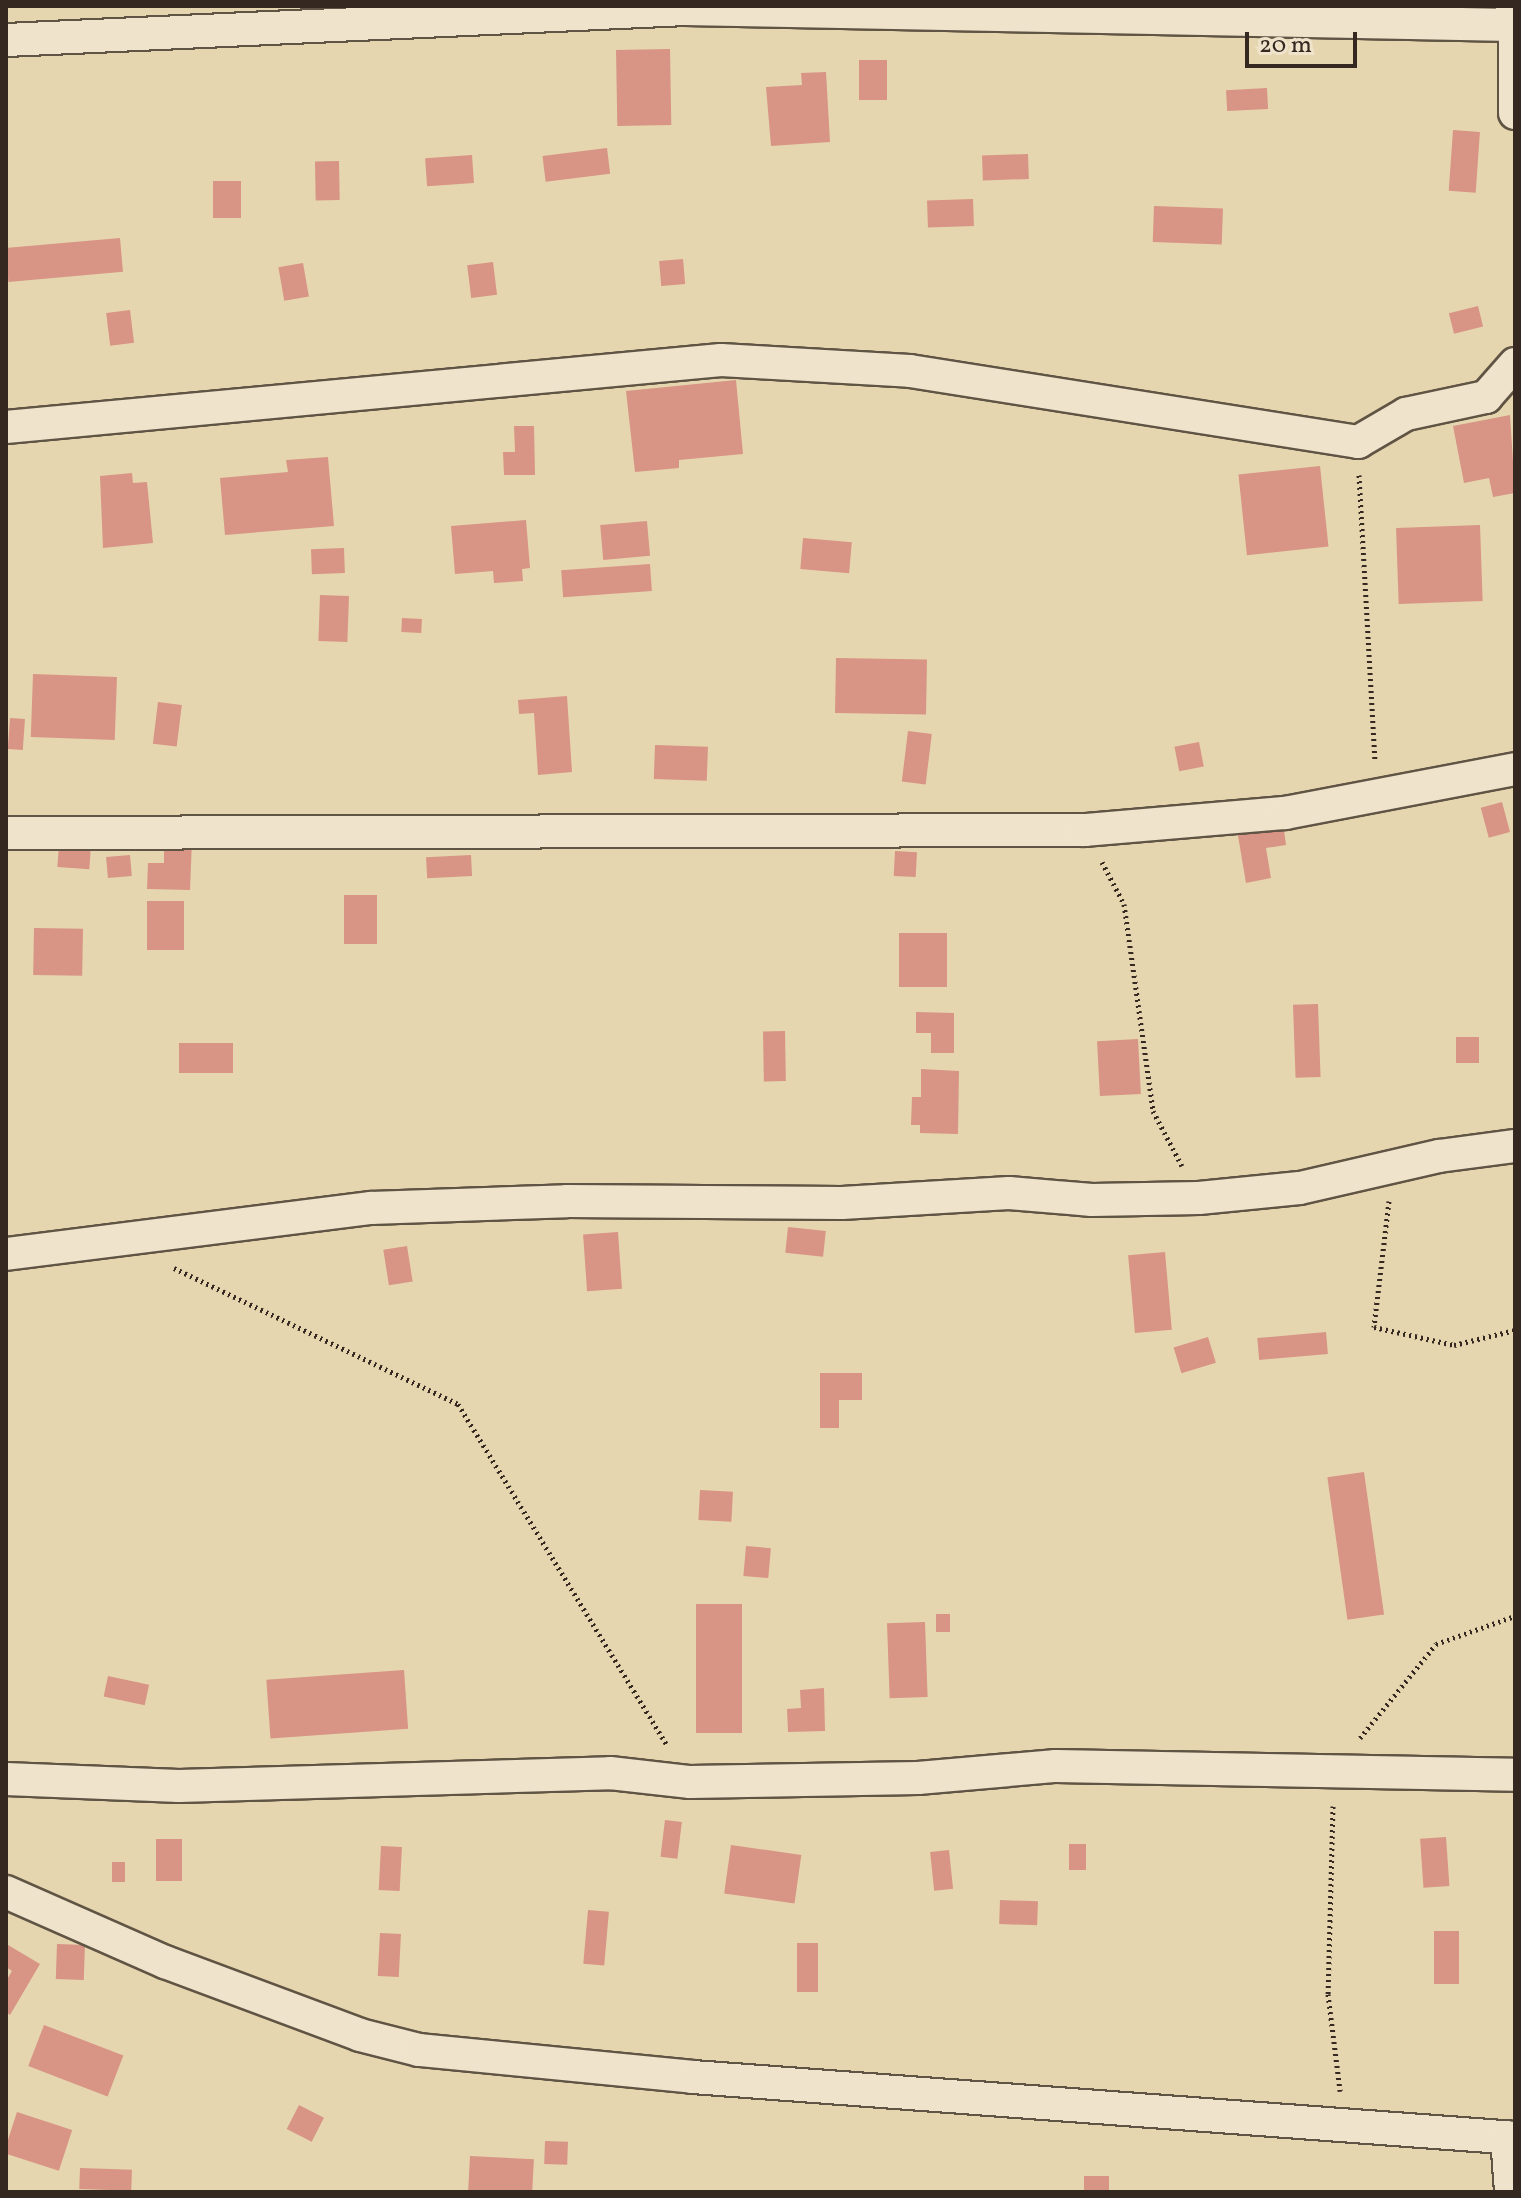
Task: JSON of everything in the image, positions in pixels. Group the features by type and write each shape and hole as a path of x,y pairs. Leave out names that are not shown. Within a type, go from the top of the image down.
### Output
{"street":[{"path":"6,40 685,8 1513,19 1515,113"},
{"path":"6,427 721,360 910,371 1358,442 1406,414 1486,397 1515,364"},
{"path":"6,833 1085,830 1271,815 1515,769"},
{"path":"6,1254 371,1208 567,1201 842,1203 1009,1193 1092,1200 1199,1198 1300,1188 1392,1170 1439,1156 1515,1146"},
{"path":"6,1779 179,1786 610,1773 690,1782 918,1778 1056,1766 1515,1775"},
{"path":"6,1892 165,1962 360,2035 419,2050 693,2077 1511,2137 1511,2192"}],"path":[{"path":"1358,442 1378,797"},
{"path":"1085,830 1124,904 1153,1111 1199,1198"},
{"path":"1392,1170 1374,1327 1454,1345 1515,1330"},
{"path":"170,1266 458,1404 690,1782"},
{"path":"1342,2124 1328,1994 1332,1773 1436,1644 1515,1616"}],"building":[{"path":"670,49 671,125 617,126 616,50"},
{"path":"859,60 887,60 887,100 859,100"},
{"path":"826,72 830,142 771,146 766,87 802,85 801,73"},
{"path":"1267,88 1268,109 1227,111 1226,90"},
{"path":"1453,130 1480,132 1476,193 1449,191"},
{"path":"607,148 610,174 546,182 542,156"},
{"path":"1028,154 1029,179 983,181 982,156"},
{"path":"472,155 474,183 427,186 425,158"},
{"path":"315,161 339,161 340,200 316,200"},
{"path":"213,181 241,181 241,218 213,218"},
{"path":"973,199 974,226 928,228 927,201"},
{"path":"1154,206 1223,208 1222,244 1153,242"},
{"path":"120,238 123,272 8,282 6,248"},
{"path":"683,259 685,284 661,286 659,261"},
{"path":"493,262 497,295 471,298 467,265"},
{"path":"303,263 309,296 284,301 278,267"},
{"path":"1478,306 1483,326 1454,334 1449,313"},
{"path":"130,310 134,343 110,346 106,313"},
{"path":"736,380 743,454 679,460 679,468 635,472 626,391"},
{"path":"1510,415 1515,493 1493,497 1489,478 1464,483 1453,426"},
{"path":"514,426 534,426 535,475 504,475 503,452 515,452"},
{"path":"328,457 334,526 225,535 220,478 288,472 286,460"},
{"path":"1320,466 1328,547 1247,555 1238,475"},
{"path":"132,473 133,483 147,482 153,543 103,548 100,476"},
{"path":"526,520 530,568 522,569 523,581 494,583 493,571 455,574 451,526"},
{"path":"647,521 650,556 603,560 600,525"},
{"path":"1480,525 1483,601 1399,604 1396,528"},
{"path":"803,538 852,542 849,573 800,569"},
{"path":"344,548 345,573 312,574 311,549"},
{"path":"650,564 652,591 563,597 561,570"},
{"path":"320,595 349,596 347,642 318,641"},
{"path":"402,618 422,619 421,633 401,632"},
{"path":"836,658 927,660 926,715 835,713"},
{"path":"33,674 117,677 115,740 31,737"},
{"path":"567,696 572,772 538,775 534,713 519,714 518,700"},
{"path":"158,702 182,705 177,747 153,744"},
{"path":"10,718 25,719 23,750 8,749"},
{"path":"908,731 932,734 926,785 902,782"},
{"path":"1199,742 1204,767 1179,771 1174,747"},
{"path":"655,745 708,747 707,781 654,779"},
{"path":"1502,802 1510,832 1489,838 1481,808"},
{"path":"1283,823 1286,845 1266,848 1271,878 1246,883 1237,830"},
{"path":"164,840 192,840 190,890 147,889 148,863 164,863"},
{"path":"59,844 91,846 89,869 57,867"},
{"path":"895,851 917,852 916,877 894,876"},
{"path":"130,855 132,876 108,878 106,857"},
{"path":"471,855 472,876 427,878 426,857"},
{"path":"344,895 377,895 377,944 344,944"},
{"path":"147,901 184,901 184,950 147,950"},
{"path":"34,928 83,929 82,976 33,975"},
{"path":"899,933 947,933 947,987 899,987"},
{"path":"1318,1004 1321,1077 1296,1078 1293,1005"},
{"path":"916,1012 954,1013 954,1053 931,1053 931,1033 916,1033"},
{"path":"763,1031 785,1031 786,1081 764,1081"},
{"path":"1456,1037 1479,1037 1479,1063 1456,1063"},
{"path":"1138,1039 1141,1094 1100,1096 1097,1041"},
{"path":"179,1043 233,1043 233,1073 179,1073"},
{"path":"921,1069 959,1071 958,1134 920,1133 920,1125 911,1125 912,1097 921,1097"},
{"path":"788,1227 826,1231 823,1257 785,1253"},
{"path":"618,1232 622,1289 587,1291 583,1234"},
{"path":"407,1246 413,1282 389,1285 383,1250"},
{"path":"1165,1252 1172,1330 1135,1333 1128,1255"},
{"path":"1326,1332 1328,1354 1259,1360 1257,1338"},
{"path":"1208,1337 1216,1363 1181,1373 1174,1348"},
{"path":"820,1373 862,1373 862,1400 839,1400 839,1428 820,1428"},
{"path":"1364,1472 1384,1615 1347,1620 1327,1477"},
{"path":"700,1490 733,1492 731,1522 698,1520"},
{"path":"746,1546 771,1548 768,1578 743,1576"},
{"path":"696,1604 742,1604 742,1733 696,1733"},
{"path":"936,1614 950,1614 950,1632 936,1632"},
{"path":"925,1622 928,1697 890,1698 887,1623"},
{"path":"404,1670 408,1729 270,1738 266,1680"},
{"path":"108,1676 149,1685 145,1705 104,1697"},
{"path":"824,1688 825,1731 788,1732 787,1709 801,1708 800,1690"},
{"path":"665,1820 682,1822 677,1859 660,1857"},
{"path":"1446,1837 1449,1886 1423,1888 1420,1839"},
{"path":"156,1839 182,1839 182,1881 156,1881"},
{"path":"1069,1844 1086,1844 1086,1870 1069,1870"},
{"path":"731,1845 801,1855 794,1903 724,1894"},
{"path":"381,1846 402,1847 400,1891 379,1890"},
{"path":"949,1850 953,1889 934,1891 930,1852"},
{"path":"112,1862 125,1862 125,1882 112,1882"},
{"path":"1000,1900 1038,1901 1037,1925 999,1924"},
{"path":"588,1910 609,1912 604,1966 583,1964"},
{"path":"1434,1931 1459,1931 1459,1984 1434,1984"},
{"path":"380,1933 401,1934 399,1977 378,1976"},
{"path":"797,1943 818,1943 818,1992 797,1992"},
{"path":"57,1944 85,1945 84,1980 56,1979"},
{"path":"8,1945 40,1964 10,2015 6,2012 6,1981 12,1971 6,1967"},
{"path":"44,2025 123,2055 108,2097 28,2066"},
{"path":"299,2105 324,2118 312,2142 287,2129"},
{"path":"17,2112 72,2130 59,2171 6,2154"},
{"path":"545,2141 568,2142 567,2165 544,2164"},
{"path":"470,2156 534,2159 532,2192 468,2192"},
{"path":"80,2168 132,2170 131,2191 79,2189"},
{"path":"1084,2176 1109,2176 1109,2192 1084,2192"}]}
